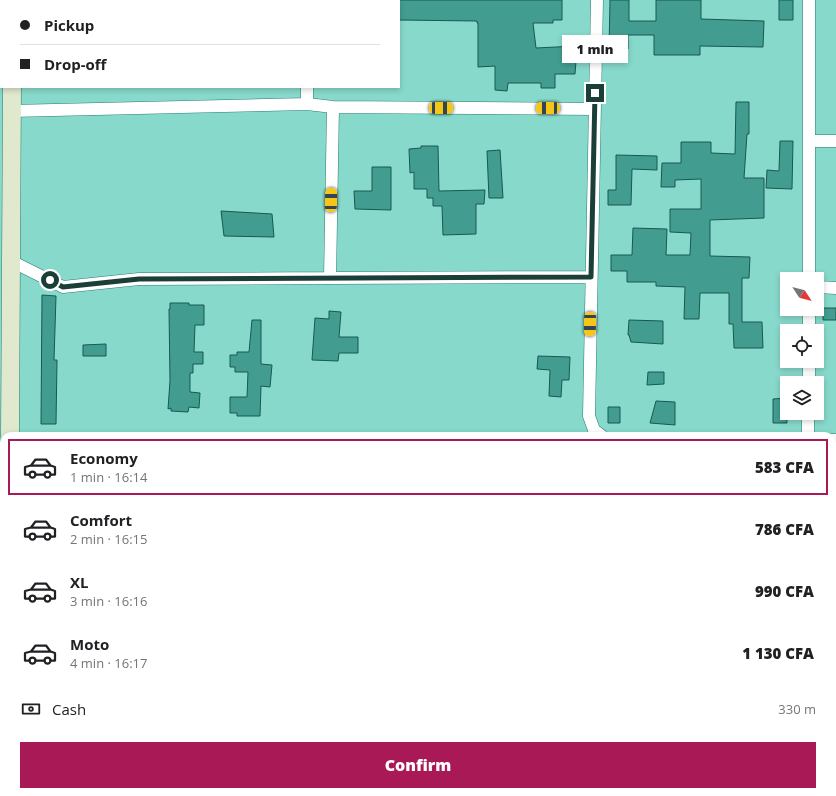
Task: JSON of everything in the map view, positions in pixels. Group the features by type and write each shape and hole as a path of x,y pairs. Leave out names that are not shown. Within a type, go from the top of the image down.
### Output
{"street":[{"path":"597,0 589,416 594,430 597,432"},
{"path":"809,0 809,272"},
{"path":"7,432 11,261 12,88"},
{"path":"307,88 307,104"},
{"path":"12,111 307,104 333,107 594,108"},
{"path":"330,278 333,107"},
{"path":"810,141 836,141"},
{"path":"11,261 63,287 139,279 591,277"},
{"path":"824,287 836,288"},
{"path":"808,420 808,432"}],"building":[{"path":"400,0 562,0 562,20 553,20 553,23 533,23 536,48 576,46 575,74 555,74 555,88 541,88 541,83 508,83 507,91 495,90 495,66 478,67 477,21 400,20"},
{"path":"610,0 629,0 629,21 656,21 656,0 701,0 701,19 764,21 763,47 700,46 700,55 654,55 654,35 628,35 628,49 609,49"},
{"path":"779,0 793,0 793,20 779,20"},
{"path":"736,102 749,102 749,134 747,134 744,178 764,178 764,218 710,220 710,256 750,257 749,278 742,278 742,322 762,322 763,348 734,348 733,324 729,324 729,293 700,293 699,319 684,319 685,287 656,286 656,282 627,282 627,271 611,271 611,255 632,255 633,228 667,229 666,255 690,255 691,233 670,232 670,209 701,209 701,179 675,180 675,187 661,187 662,163 681,163 681,142 711,142 711,153 735,154"},
{"path":"780,141 793,141 792,189 766,188 767,170 779,171"},
{"path":"421,146 438,146 439,191 485,190 484,204 476,204 476,234 443,235 442,206 433,206 433,198 427,198 427,189 414,189 414,172 410,173 409,149 421,148"},
{"path":"500,150 503,198 489,198 487,151"},
{"path":"616,155 657,156 657,170 632,169 631,205 608,205 608,190 616,190"},
{"path":"372,167 391,167 391,210 355,209 354,191 372,191"},
{"path":"221,211 272,214 274,237 224,236"},
{"path":"42,295 56,296 54,360 57,360 56,424 41,424"},
{"path":"170,303 204,305 204,325 195,325 194,352 203,352 203,364 193,364 193,373 190,373 190,392 200,393 199,408 189,407 188,412 171,411 171,408 168,409 170,381"},
{"path":"824,308 836,308 836,320 823,320"},
{"path":"329,311 341,312 339,337 358,337 358,353 339,353 338,361 312,360 315,318 329,319"},
{"path":"252,320 261,320 261,364 272,365 270,387 261,386 260,416 237,416 237,413 230,413 230,397 247,397 248,372 235,372 235,367 230,367 230,355 237,355 237,352 249,352"},
{"path":"629,320 663,321 663,344 631,342 628,335"},
{"path":"106,344 106,356 83,356 83,345"},
{"path":"538,356 570,357 569,380 562,380 561,397 549,396 550,370 537,369"},
{"path":"648,372 664,372 664,384 647,385"},
{"path":"780,398 780,420 787,420 787,423 773,423 773,399"},
{"path":"656,401 675,402 675,425 650,423"},
{"path":"608,407 620,407 620,423 608,423"}],"route":[{"path":"50,280 63,287 139,279 591,277 595,93"}]}
